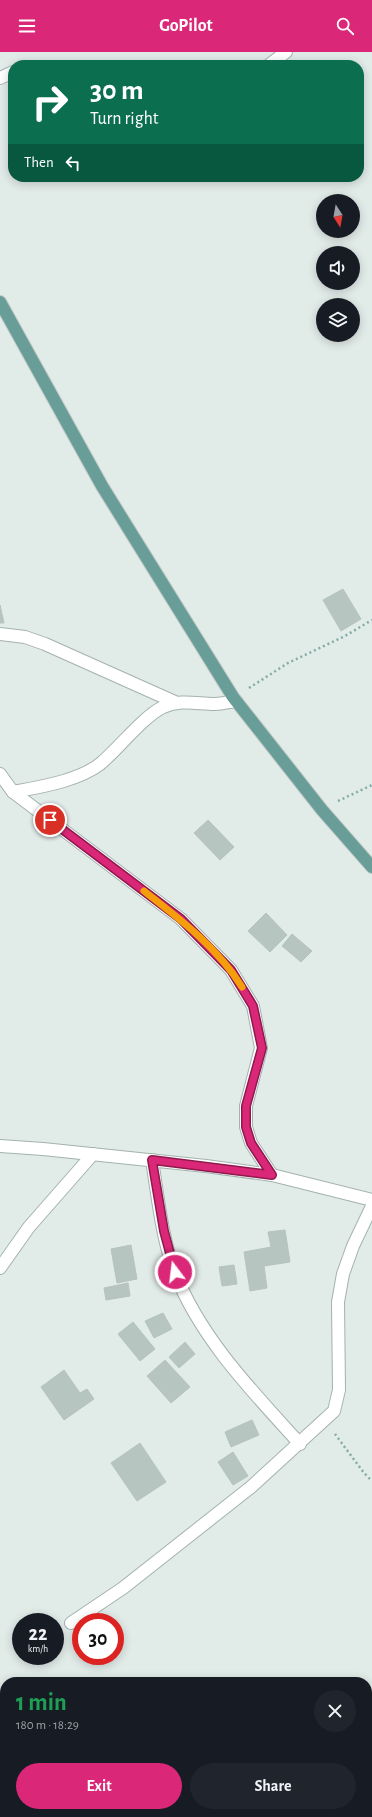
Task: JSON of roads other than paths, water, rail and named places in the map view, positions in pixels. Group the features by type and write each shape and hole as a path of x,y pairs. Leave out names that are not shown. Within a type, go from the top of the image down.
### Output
{"main road":[{"path":"0,302 102,486 234,699 322,810 372,867"}],"street":[{"path":"276,60 286,52"},
{"path":"0,634 25,637 45,644 177,703"},
{"path":"13,792 46,786 85,773 98,765 150,716 162,708 177,703 215,704 234,699"},
{"path":"0,774 13,792 181,919 231,970 253,1006 262,1048 246,1106 246,1127 251,1143 272,1175"},
{"path":"0,1146 152,1160 272,1175 372,1200"},
{"path":"0,1268 29,1227 94,1154"},
{"path":"152,1160 164,1231 175,1272 187,1300 201,1324 220,1350 258,1397 300,1444"},
{"path":"70,1623 123,1588 251,1487 300,1444 334,1411 339,1390 338,1302 343,1274 353,1246 372,1206"}]}
